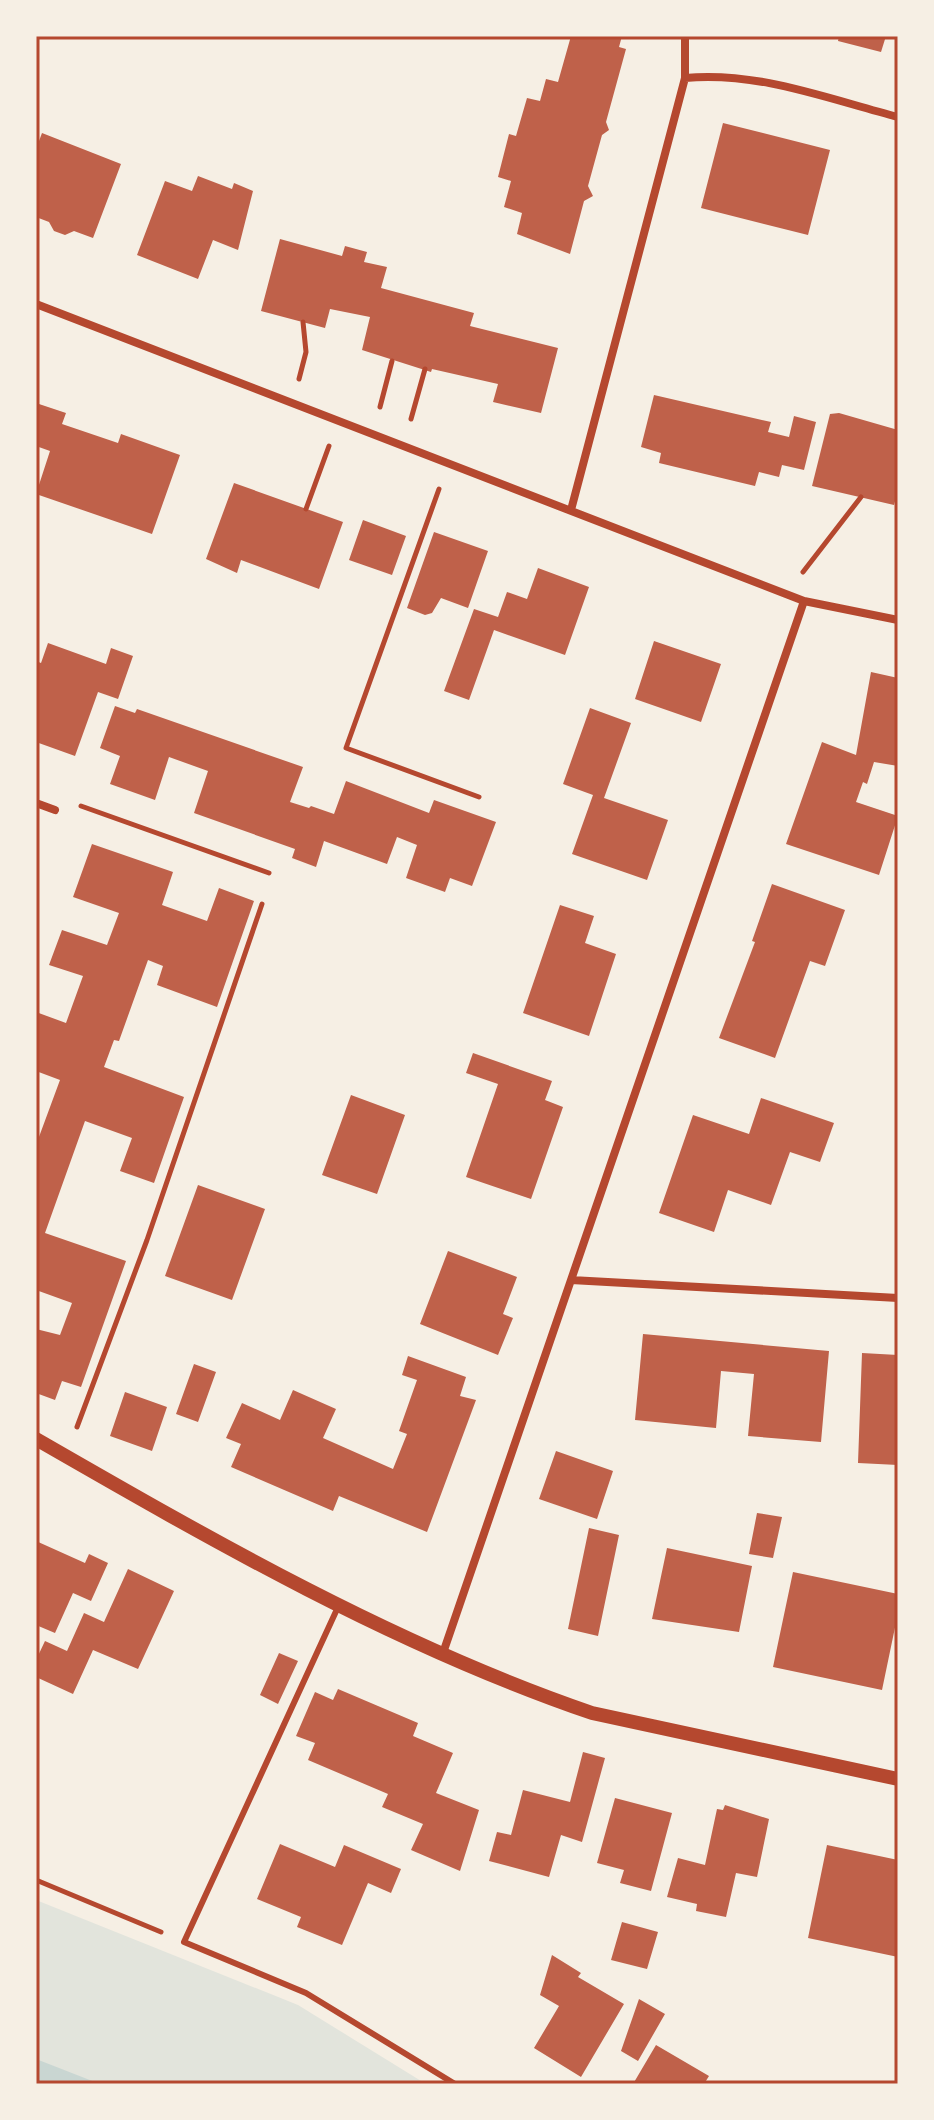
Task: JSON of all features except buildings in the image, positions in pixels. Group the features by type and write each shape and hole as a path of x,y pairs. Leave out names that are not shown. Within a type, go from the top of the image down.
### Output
{"street":[{"path":"571,510 685,78 685,36"},
{"path":"685,78 720,74 747,77 898,117"},
{"path":"36,304 292,400 804,601 898,620"},
{"path":"443,1653 804,601"},
{"path":"36,803 55,810"},
{"path":"571,1280 898,1298"},
{"path":"36,1439 202,1536 339,1605 443,1653 592,1713 898,1779"}],"lane":[{"path":"339,1605 184,1942 306,1993 455,2084"}],"path":[{"path":"292,400 306,359 303,322"},
{"path":"374,432 392,361"},
{"path":"404,445 425,369"},
{"path":"306,509 339,419"},
{"path":"449,462 346,748 479,797"},
{"path":"787,594 861,497"},
{"path":"55,810 80,806 269,873"},
{"path":"66,1456 147,1240 262,904"},
{"path":"36,1880 184,1942"}],"shaded area":[{"path":"36,1900 298,2005 426,2084 36,2084"},
{"path":"36,2059 100,2084 36,2084"}]}
